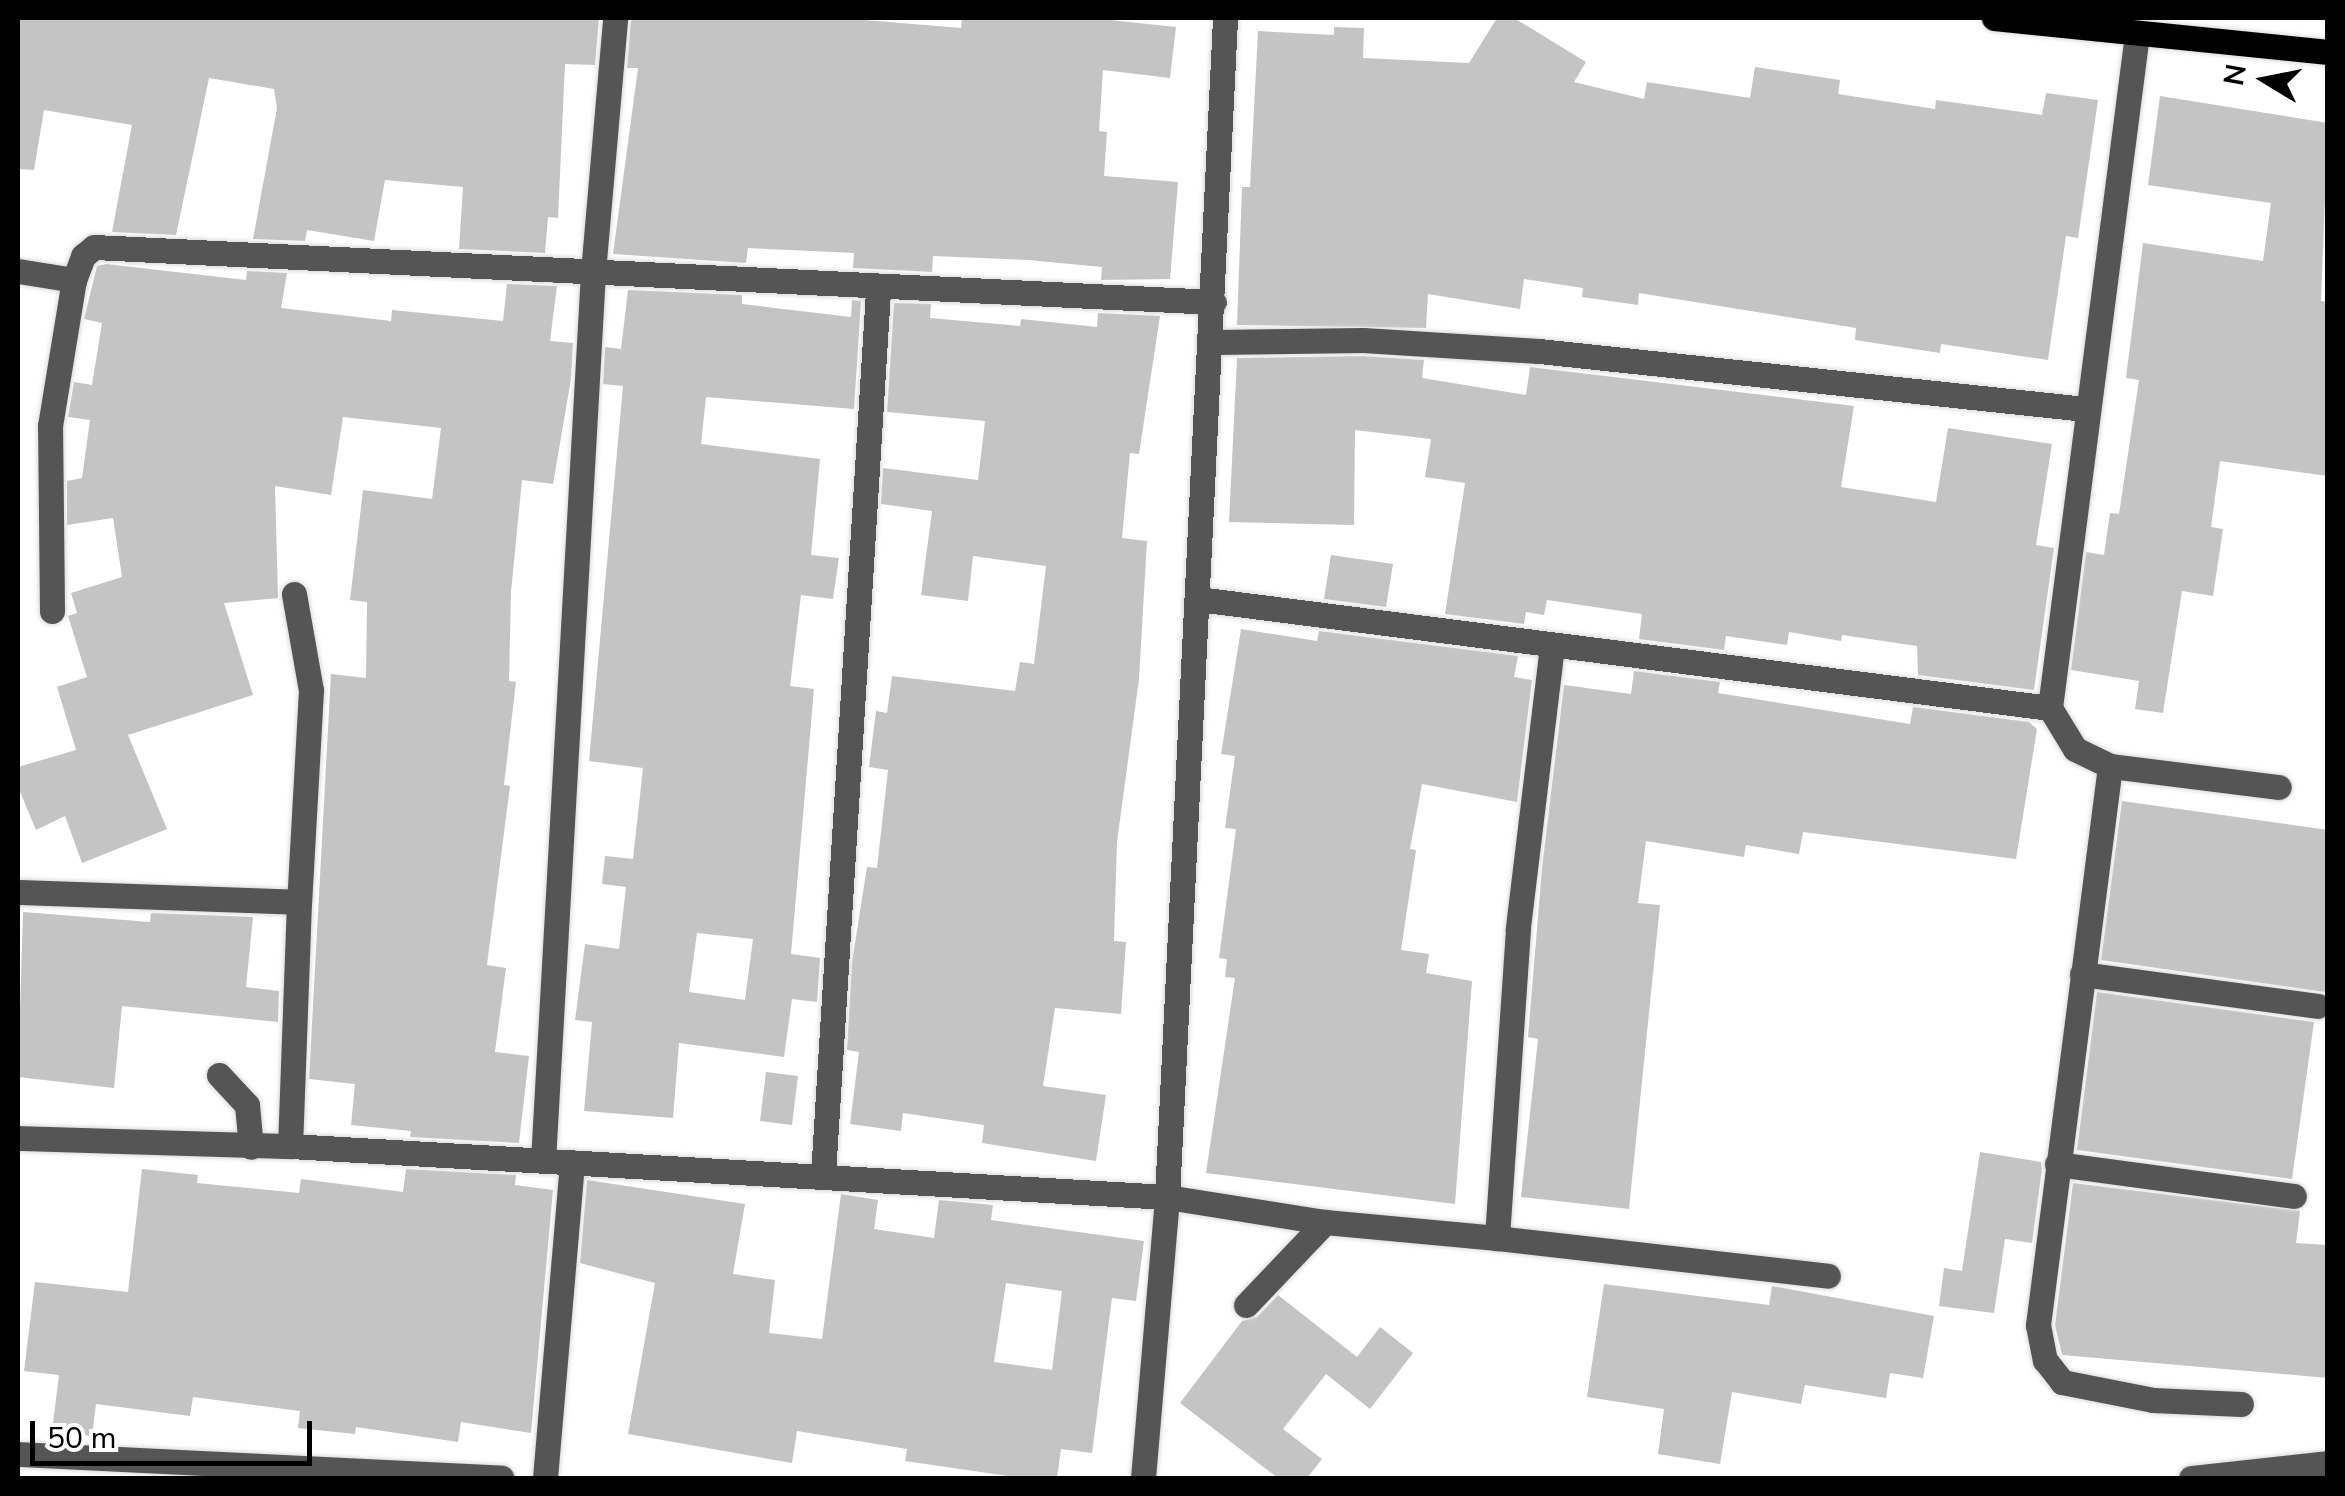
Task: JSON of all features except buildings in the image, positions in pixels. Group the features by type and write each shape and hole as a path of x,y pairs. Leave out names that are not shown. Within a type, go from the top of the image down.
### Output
{"main road":[{"path":"1994,18 2137,34 2190,27 2328,52"}],"street":[{"path":"543,1161 593,272 615,18"},
{"path":"1143,1478 1167,1197 1214,342 1224,18"},
{"path":"2137,34 2085,409 2050,708 2075,749 2110,766 2279,788"},
{"path":"52,611 50,426 74,280 83,256 102,246 878,290 1214,302"},
{"path":"18,271 74,280"},
{"path":"823,1175 878,290"},
{"path":"1214,342 1363,340 1538,351 2085,409"},
{"path":"290,1146 311,690 294,594"},
{"path":"1198,599 2050,708"},
{"path":"1497,1238 1518,930 1552,646"},
{"path":"2110,766 2038,1325 2045,1360 2062,1382 2096,1392 2241,1404"},
{"path":"18,892 299,902"},
{"path":"2082,974 2318,1006"},
{"path":"219,1074 247,1105 250,1147"},
{"path":"18,1138 290,1146 1167,1197 1326,1222 1828,1276"},
{"path":"544,1478 572,1162"},
{"path":"2057,1164 2294,1196"},
{"path":"1246,1305 1326,1222"},
{"path":"29,1462 501,1478"},
{"path":"2191,1478 2328,1463"}]}
